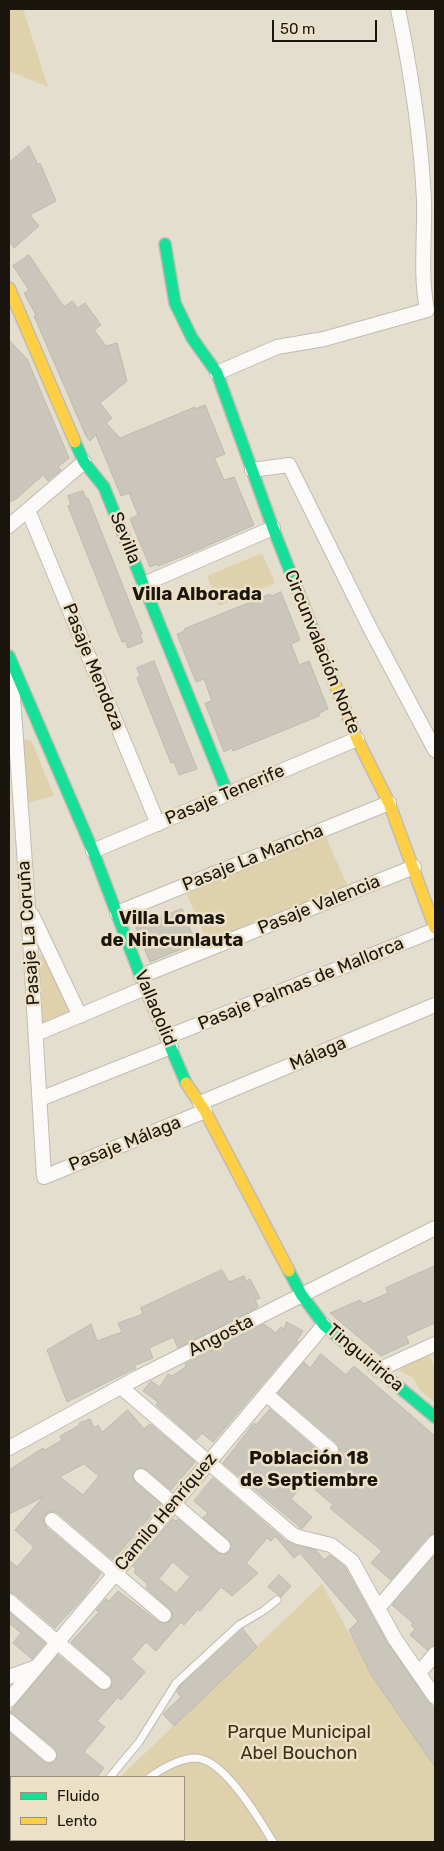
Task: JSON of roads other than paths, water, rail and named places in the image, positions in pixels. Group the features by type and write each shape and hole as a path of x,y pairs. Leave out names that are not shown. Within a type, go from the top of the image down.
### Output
{"street":[{"path":"217,373 277,347 324,339 427,310 422,286 424,201 418,127 398,9"},
{"name":"Circunvalación Norte","path":"165,244 175,303 192,338 217,373 273,528 357,739 389,803 414,867 435,929"},
{"name":"Sevilla","path":"9,288 84,462 104,487 228,794"},
{"path":"9,526 84,462"},
{"path":"252,470 289,464 370,628 435,750"},
{"name":"Pasaje Mendoza","path":"28,510 158,824"},
{"path":"144,584 273,528"},
{"name":"Valladolid","path":"9,658 93,851 143,982 187,1085 203,1107 301,1294"},
{"name":"Pasaje La Coruña","path":"9,658 28,906 44,1177"},
{"name":"Pasaje Tenerife","path":"93,851 357,739"},
{"name":"Pasaje La Mancha","path":"117,913 389,803"},
{"name":"Pasaje Valencia","path":"36,1034 80,1016 143,982 414,867"},
{"path":"28,906 80,1016"},
{"name":"Pasaje Palmas de Mallorca","path":"40,1099 435,929"},
{"name":"Málaga","path":"203,1107 435,1005"},
{"name":"Pasaje Málaga","path":"44,1177 203,1107"},
{"name":"Angosta","path":"9,1448 301,1294 435,1228"},
{"name":"Tinguiririca","path":"301,1294 324,1326 435,1416"},
{"name":"Camilo Henríquez","path":"9,1700 324,1326"},
{"path":"378,1370 435,1344"},
{"path":"122,1388 298,1537 320,1542 342,1552 352,1560 395,1639 435,1697"},
{"path":"266,1394 331,1450"},
{"path":"142,1476 223,1546"},
{"path":"52,1520 164,1615"},
{"path":"379,1607 435,1542"},
{"path":"9,1601 104,1682"},
{"path":"419,1673 435,1654"},
{"path":"9,1677 37,1667"},
{"path":"9,1721 49,1755"}],"lane":[{"path":"111,1776 139,1742 176,1683 238,1625 263,1611 277,1600"},
{"path":"152,1776 183,1760 198,1758 213,1764 230,1778 273,1842"}],"district":[{"name":"Villa Alborada","path":"197,595"},
{"name":"Villa Lomas de Nincunlauta","path":"172,930"},
{"name":"Población 18 de Septiembre","path":"309,1470"}],"park label":[{"name":"Parque Municipal Abel Bouchon","path":"299,1744"}]}
